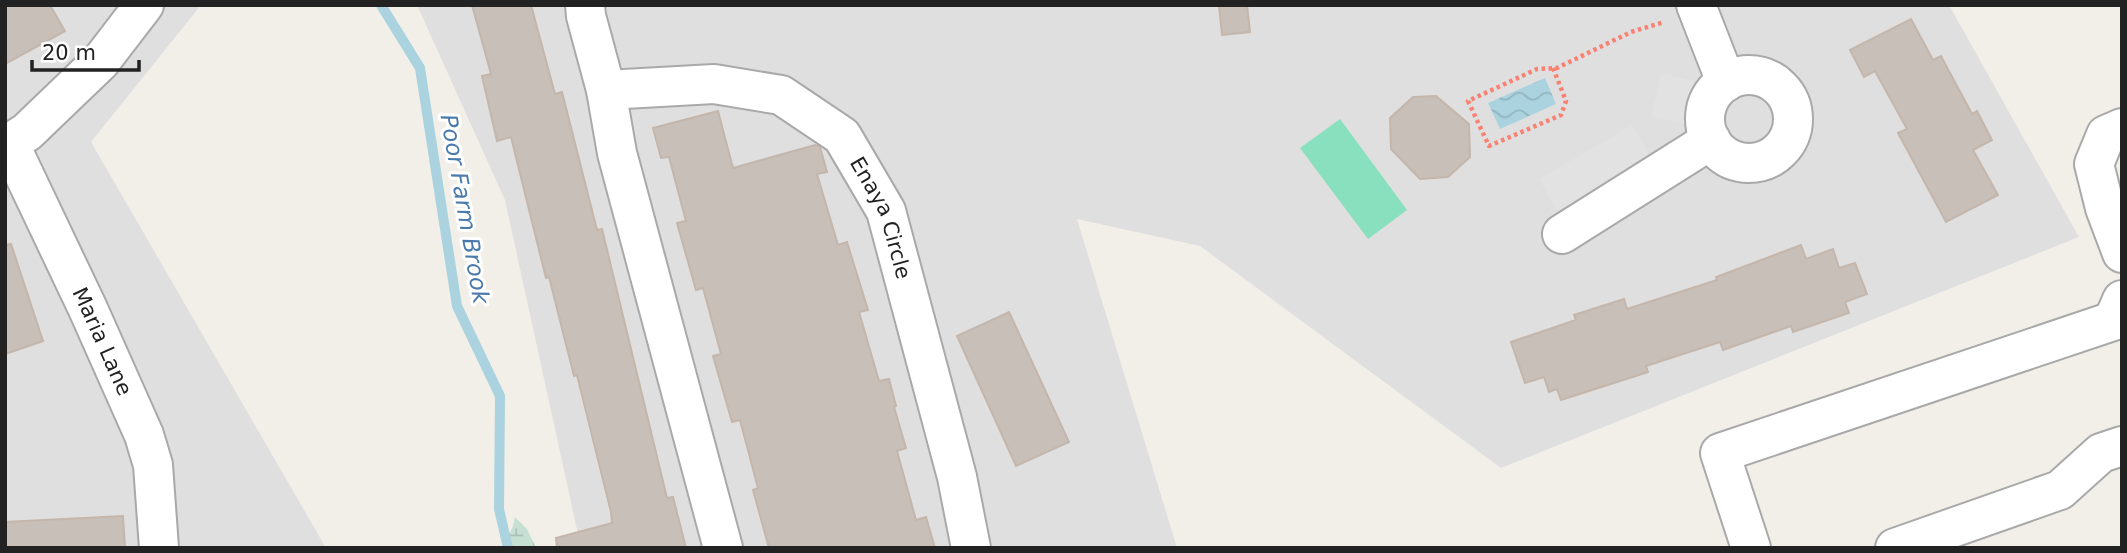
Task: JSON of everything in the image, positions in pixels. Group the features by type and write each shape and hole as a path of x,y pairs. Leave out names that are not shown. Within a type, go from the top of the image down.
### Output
{"street":[{"path":"8,146 27,132 101,61 144,5"},
{"path":"585,5 606,90 617,153 723,548"},
{"path":"1697,8 1726,82"},
{"path":"1753,75 1766,78 1786,95 1793,120 1790,135 1779,153 1761,162 1748,164 1724,156 1711,140 1705,124 1706,109 1715,91 1726,82 1753,75"},
{"name":"Enaya Circle","path":"606,90 714,84 781,96 842,136 886,211 957,477 971,548"},
{"path":"2122,128 2106,135 2094,164 2105,208 2122,253"},
{"path":"1562,234 1711,140"},
{"name":"Maria Lane","path":"8,146 88,309 144,435 153,465 159,548"},
{"path":"1751,548 1720,453 2113,321 2122,300"},
{"path":"1895,548 2060,490 2101,453 2122,446"}],"path":[{"path":"1553,68 1566,101 1561,114 1489,146 1468,101 1536,69 1553,68 1632,32 1697,8"}],"shaded area":[{"path":"5,5 201,5 91,142 326,548 5,548"},
{"path":"417,5 1949,5 2079,237 1501,468 1200,246 1077,219 1177,548 581,548 505,200"},
{"path":"1661,73 1694,81 1685,124 1651,116"},
{"path":"1632,125 1650,156 1557,211 1539,179"}],"green space":[{"path":"1340,119 1407,210 1368,239 1300,148"},
{"path":"515,517 527,529 536,548 503,548"}],"water":[{"path":"1545,78 1556,104 1500,129 1488,103"}],"building":[{"path":"5,5 50,5 65,31 5,64"},
{"path":"472,5 531,5 555,94 562,92 597,230 602,229 667,498 673,497 686,548 557,548 556,538 612,523 611,512 577,375 574,376 549,277 546,278 511,137 497,141 482,76 491,74"},
{"path":"1219,5 1247,5 1250,32 1222,35"},
{"path":"1911,19 1933,60 1941,56 1972,114 1977,111 1992,140 1973,150 1998,195 1946,222 1898,133 1907,129 1875,71 1864,77 1850,50"},
{"path":"1436,96 1469,124 1470,157 1448,177 1420,179 1391,149 1390,118 1413,97"},
{"path":"718,111 733,168 815,145 820,147 827,172 817,174 838,245 847,242 868,310 859,312 879,381 889,379 906,448 897,451 916,520 926,517 935,548 769,548 753,490 758,488 740,420 732,422 713,356 721,354 703,288 696,290 677,223 686,221 669,157 661,158 653,128"},
{"path":"11,244 43,341 5,354 5,245"},
{"path":"1801,245 1806,259 1833,249 1839,268 1855,263 1867,294 1845,302 1849,313 1793,332 1791,326 1723,350 1720,342 1646,366 1648,372 1561,400 1557,389 1549,392 1544,377 1525,383 1511,342 1576,320 1574,315 1624,299 1627,309 1717,280 1716,277"},
{"path":"1009,312 1069,442 1016,466 957,336"},
{"path":"123,516 125,548 5,548 5,522"}],"waterway":[{"name":"Poor Farm Brook","path":"381,5 420,68 457,306 500,396 499,509 508,548"}]}
